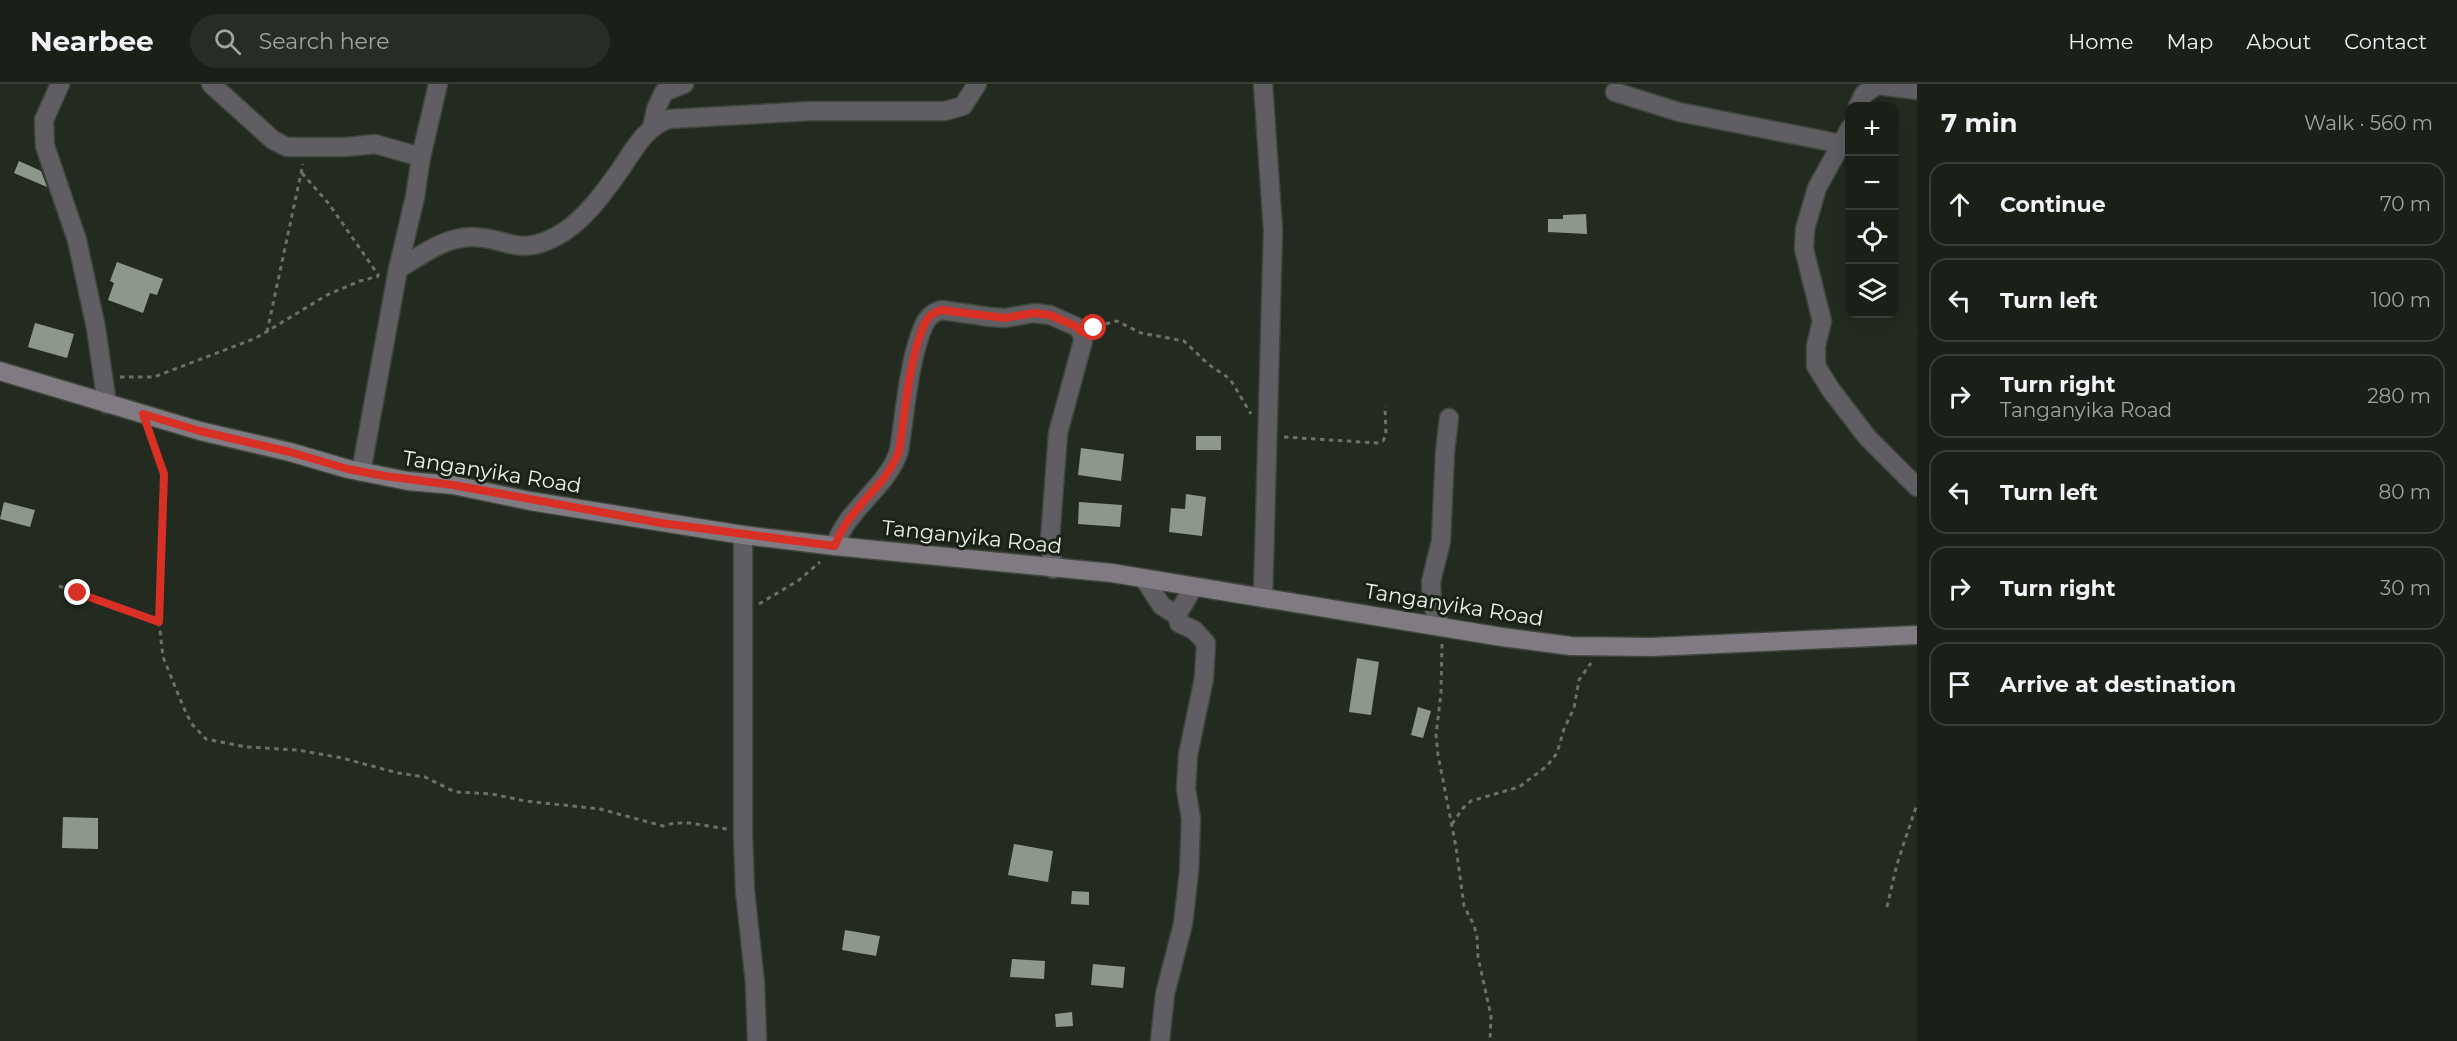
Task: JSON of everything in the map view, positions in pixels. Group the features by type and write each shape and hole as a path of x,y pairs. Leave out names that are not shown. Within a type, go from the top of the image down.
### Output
{"street":[{"path":"60,84 44,120 44,138 77,240 96,328 107,404"},
{"path":"211,84 273,140 287,147 375,144 421,157"},
{"path":"361,472 398,269 416,197 421,157 438,84"},
{"path":"652,128 656,109 664,92 684,84"},
{"path":"398,269 453,239 480,237 524,246 535,245 559,236 573,226 595,202 652,128 669,118 729,114 954,110 963,106 977,84"},
{"path":"1263,84 1273,230 1263,597"},
{"path":"1860,102 1867,87 1882,85 1917,90"},
{"path":"1615,92 1679,112 1845,136"},
{"path":"1845,138 1817,188 1804,229 1804,249 1822,321 1816,346 1816,366 1831,390 1867,437 1917,487"},
{"path":"835,546 844,524 894,467 899,451 918,342 924,324 933,313 941,310 1005,318 1034,313 1056,318 1075,326 1082,332 1083,341 1058,433 1050,540 1053,568"},
{"name":"Tanganyika Road","path":"0,371 200,431 361,472 408,481 453,485 596,512 743,535 1112,573 1193,588 1571,646 1746,644 1917,635"},
{"path":"1441,627 1432,604 1431,582 1441,541 1449,418"},
{"path":"743,535 743,833 745,891 757,1041"},
{"path":"1144,579 1162,606 1177,615"},
{"path":"1160,1041 1165,994 1183,924 1189,872 1191,819 1186,789 1188,755 1207,659 1206,643 1194,630 1179,623 1177,615 1193,588"}],"path":[{"path":"267,332 306,148"},
{"path":"302,173 329,204 379,276"},
{"path":"104,376 154,376 267,332 327,295 398,269"},
{"path":"1082,332 1117,321 1140,333 1184,341 1208,364 1230,379 1268,437 1293,436 1377,443 1383,441 1386,435 1385,406"},
{"path":"143,414 164,474 159,622 163,657 191,723 206,739 246,747 298,750 342,758 398,773 425,777 455,792 492,794 525,801 600,809 663,826 690,823 743,833"},
{"path":"742,615 809,573 835,546"},
{"path":"59,586 159,622"},
{"path":"1441,627 1443,665 1436,735 1438,755 1452,824 1460,889 1464,906 1475,931 1478,957 1491,1016 1490,1041"},
{"path":"1452,824 1471,801 1519,787 1547,766 1557,753 1564,729 1575,708 1579,680 1596,657 1610,646"},
{"path":"1887,907 1897,864 1917,804"}],"building":[{"path":"19,161 41,171 47,187 14,173"},
{"path":"1586,214 1587,234 1548,232 1548,219 1563,219 1563,215"},
{"path":"117,262 163,279 157,295 150,293 143,313 108,300 114,283 110,281"},
{"path":"35,323 74,334 67,358 28,347"},
{"path":"1196,436 1221,436 1221,450 1196,450"},
{"path":"1081,448 1124,454 1121,481 1078,475"},
{"path":"1186,494 1206,497 1202,536 1169,532 1171,508 1185,509"},
{"path":"4,502 35,510 30,527 0,519"},
{"path":"1079,502 1122,505 1120,527 1078,524"},
{"path":"1357,658 1379,662 1371,715 1349,712"},
{"path":"1418,707 1431,711 1423,738 1411,735"},
{"path":"63,817 98,818 98,849 62,848"},
{"path":"1014,844 1053,851 1048,882 1008,875"},
{"path":"1072,891 1089,892 1089,905 1071,904"},
{"path":"845,930 880,936 876,956 842,950"},
{"path":"1012,959 1045,961 1044,979 1010,977"},
{"path":"1093,964 1125,967 1123,988 1091,985"},
{"path":"1072,1012 1073,1026 1056,1027 1055,1014"}],"route":[{"path":"78,593 159,622 164,474 143,414 348,469 408,481 453,485 530,501 661,523 835,546 844,524 894,467 899,451 918,342 924,324 933,313 941,310 1005,318 1034,313 1050,315 1075,326 1082,332 1094,328"}]}
